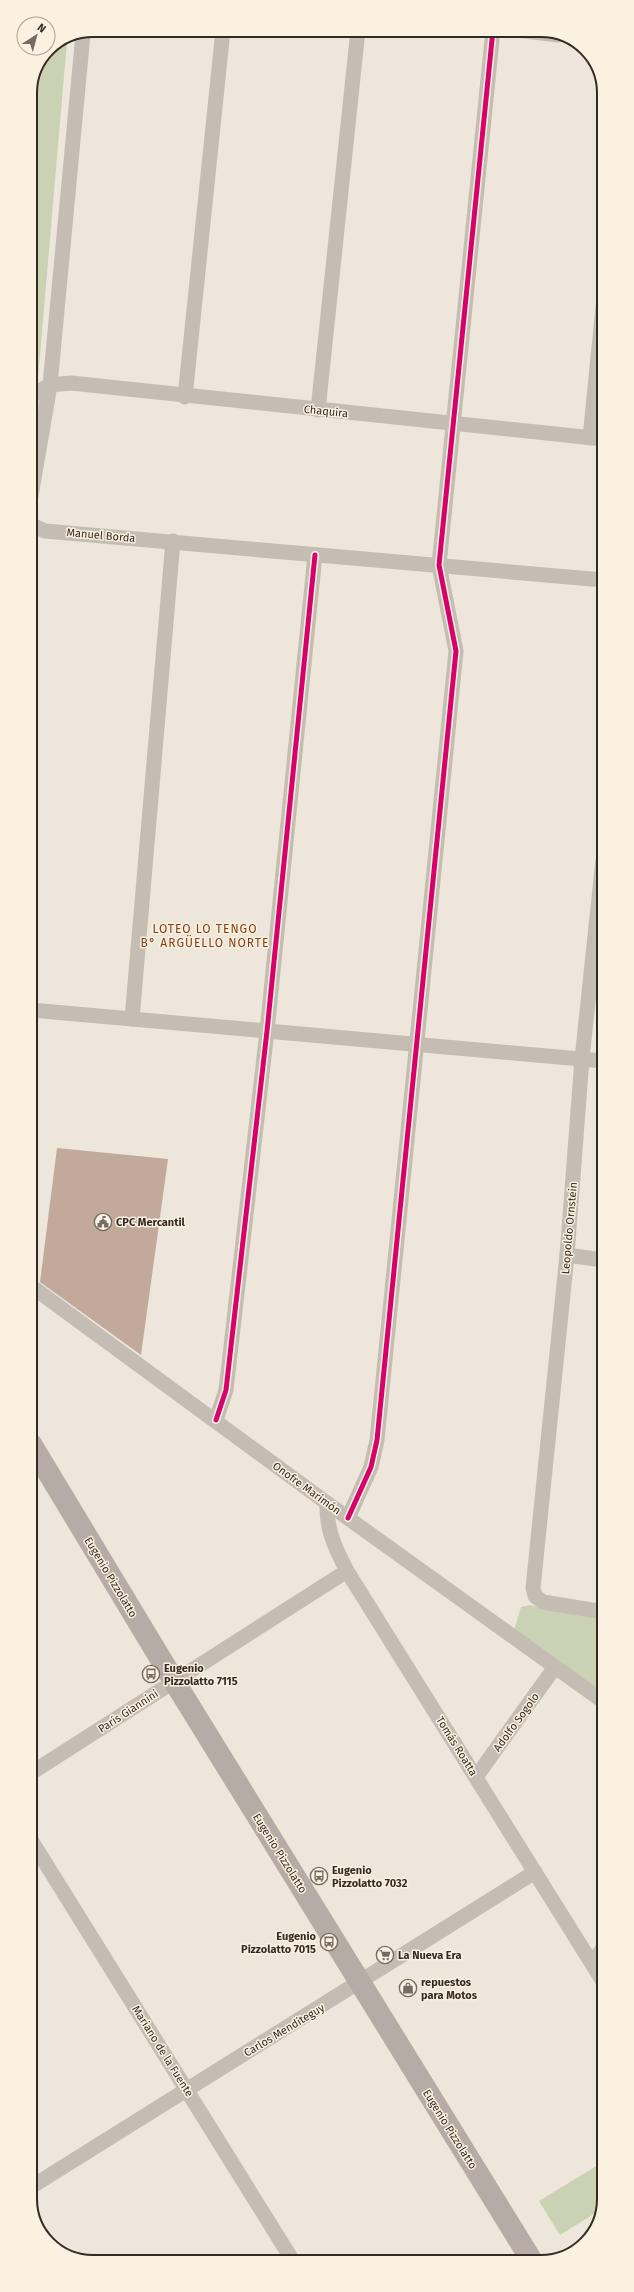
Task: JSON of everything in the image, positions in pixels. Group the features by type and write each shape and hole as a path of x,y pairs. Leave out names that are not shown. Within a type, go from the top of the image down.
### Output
{"main road":[{"name":"Eugenio Pizzolatto","path":"37,1454 174,1681 528,2255"}],"street":[{"path":"185,397 222,37"},
{"path":"318,410 357,37"},
{"path":"348,1518 371,1467 377,1440 456,651 439,566 492,37"},
{"path":"37,461 50,385 83,38"},
{"name":"Chaquira","path":"50,385 71,383 185,397 597,439"},
{"path":"37,392 50,385"},
{"name":"Manuel Borda","path":"37,527 45,530 315,555"},
{"path":"132,1019 173,541"},
{"path":"216,1420 226,1390 267,1031 315,555 597,579"},
{"name":"Leopoldo Ornstein","path":"597,917 582,1059 567,1255 533,1588 535,1596 543,1602 597,1611"},
{"path":"37,1011 597,1060"},
{"path":"567,1255 597,1259"},
{"name":"Onofre Marimón","path":"37,1290 216,1420 327,1503 597,1697"},
{"name":"Tomás Roatta","path":"327,1503 327,1519 332,1540 346,1571 597,1971"},
{"name":"París Giannini","path":"37,1769 346,1571"},
{"name":"Adolfo Sogolo","path":"476,1777 555,1667"},
{"name":"Mariano de la Fuente","path":"37,1850 289,2255"},
{"name":"Carlos Menditeguy","path":"37,2183 186,2089 360,1983 535,1872"},
{"path":"592,1963 597,1956"}],"green space":[{"path":"67,44 37,379 37,93 38,82 46,62 51,56 56,56 56,51"},
{"path":"41,396 37,416 37,399"},
{"path":"530,1605 597,1617 597,1697 512,1637 521,1607"},
{"path":"597,2166 597,2199 595,2213 560,2235 539,2201"}],"building":[{"name":"CPC Mercantil","path":"57,1148 168,1159 141,1355 40,1282"}],"cycle path":[{"path":"348,1518 371,1467 377,1440 456,651 439,565 492,37"},
{"path":"216,1420 226,1390 267,1031 315,555"}],"place":[{"name":"CPC Mercantil","path":"103,1222"},
{"name":"Eugenio Pizzolatto 7115","path":"151,1674"},
{"name":"Eugenio Pizzolatto 7032","path":"319,1876"},
{"name":"Eugenio Pizzolatto 7015","path":"329,1942"},
{"name":"La Nueva Era","path":"385,1955"},
{"name":"repuestos para Motos","path":"408,1988"}],"district":[{"name":"LOTEO LO TENGO B° ARGÜELLO NORTE","path":"205,936"}]}
